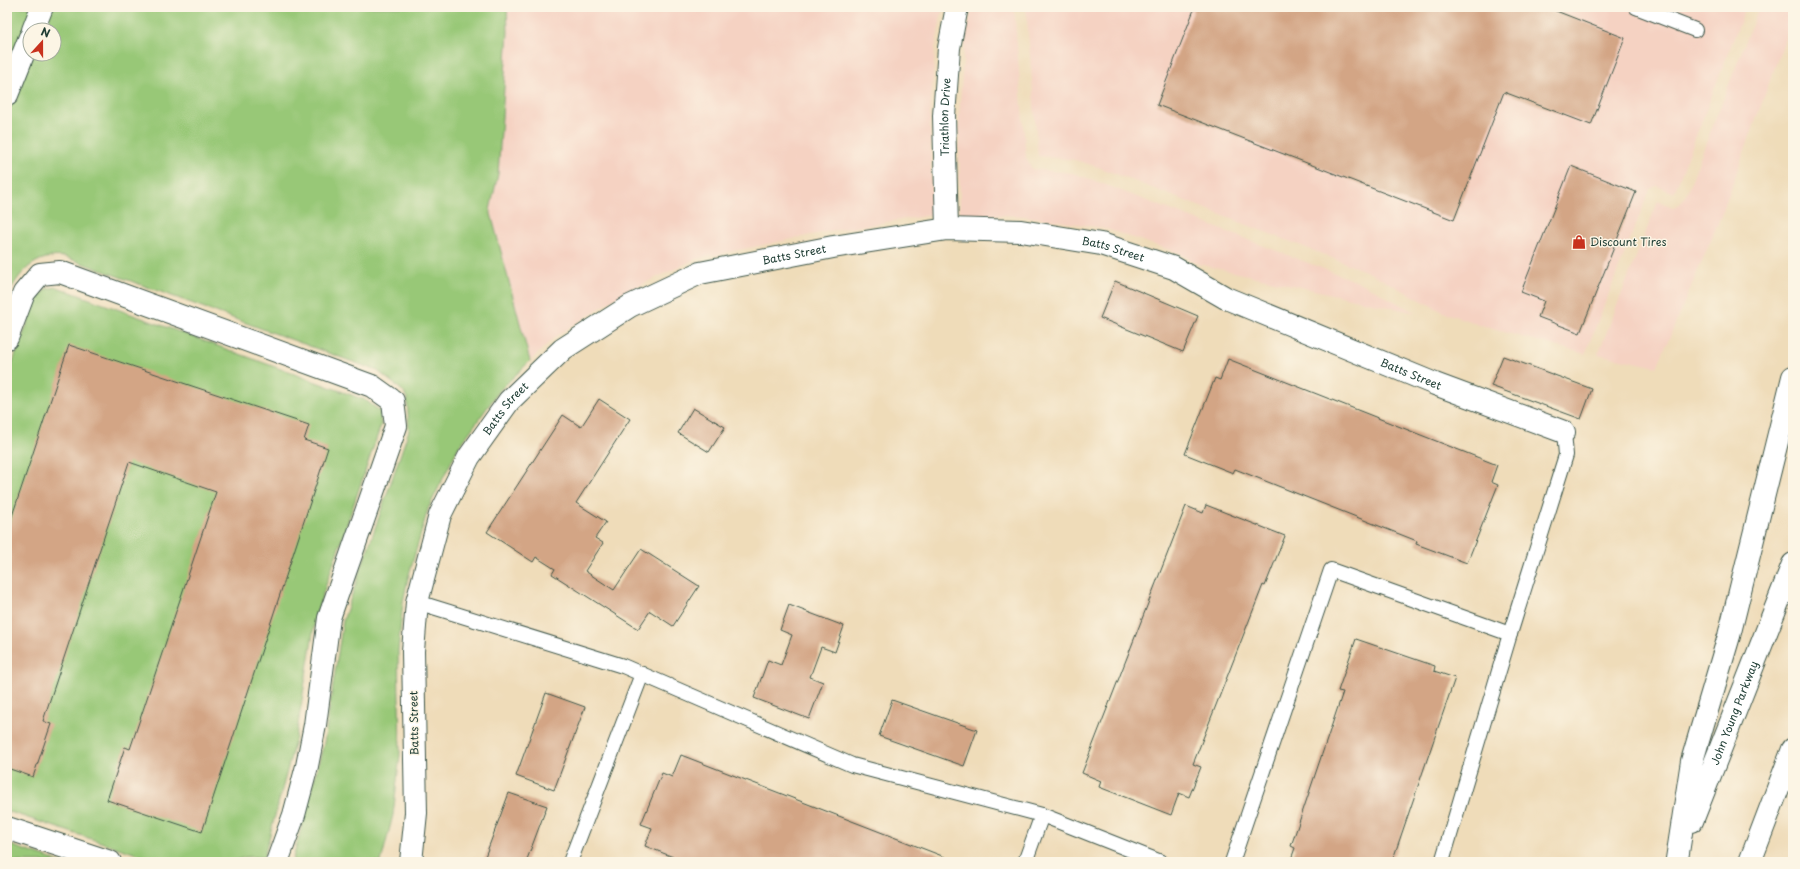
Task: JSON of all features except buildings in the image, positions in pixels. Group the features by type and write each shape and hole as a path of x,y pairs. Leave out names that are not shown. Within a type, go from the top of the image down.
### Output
{"main road":[{"path":"36,22 42,7"},
{"name":"Triathlon Drive","path":"946,228 944,116 949,48 957,7"},
{"path":"7,95 22,57"},
{"name":"Batts Street","path":"411,862 416,813 413,651 417,602 440,516 469,457 508,401 562,349 630,306 700,273 833,247 946,228 1021,231 1100,244 1174,268 1226,298 1435,384 1564,432"},
{"path":"7,338 24,293 40,274 60,272 372,386 393,401 396,426 329,618 315,725 307,766 294,815 278,862"},
{"path":"1677,860 1692,761 1729,636 1793,377"},
{"name":"John Young Parkway","path":"1677,860 1793,564"},
{"path":"1750,862 1793,749"},
{"path":"7,828 110,862"}],"lane":[{"path":"1636,7 1695,30"},
{"path":"1442,862 1510,634 1566,455 1564,432"},
{"path":"1232,862 1331,570 1510,634"},
{"path":"417,602 623,666 852,765 1042,815 1161,862"},
{"path":"570,862 642,674"},
{"path":"1025,862 1042,815"}],"shaded area":[{"path":"507,7 943,7 935,48 930,117 932,215 831,231 696,259 624,293 556,336 530,361 490,210 498,174 508,32"},
{"path":"972,7 1014,7 1026,158 1032,169 1072,173 1093,180 1363,284 1416,313 1198,264 1179,253 1103,228 1024,216 960,214 959,116 964,49"},
{"path":"1026,7 1746,7 1674,193 1657,186 1650,189 1585,354 1493,329 1443,312 1368,272 1098,167 1075,160 1038,156"},
{"path":"1759,7 1793,7 1793,17 1721,216 1657,367 1598,354 1658,201 1673,207 1680,204 1685,197"}],"green space":[{"path":"7,7 507,7 508,32 498,174 490,210 530,361 500,390 458,448 428,509 408,578 403,602 398,651 400,755 393,815 381,862 292,862 324,743 343,621 409,430 407,398 403,391 378,371 65,257 45,258 37,262 22,273 7,299"},
{"path":"57,287 365,400 380,411 381,425 316,614 296,737 264,857 247,857 229,862 161,862 7,811 7,377 36,301 46,289"},
{"path":"7,844 60,862 7,862"}],"place":[{"name":"Discount Tires","path":"1579,242"}]}
